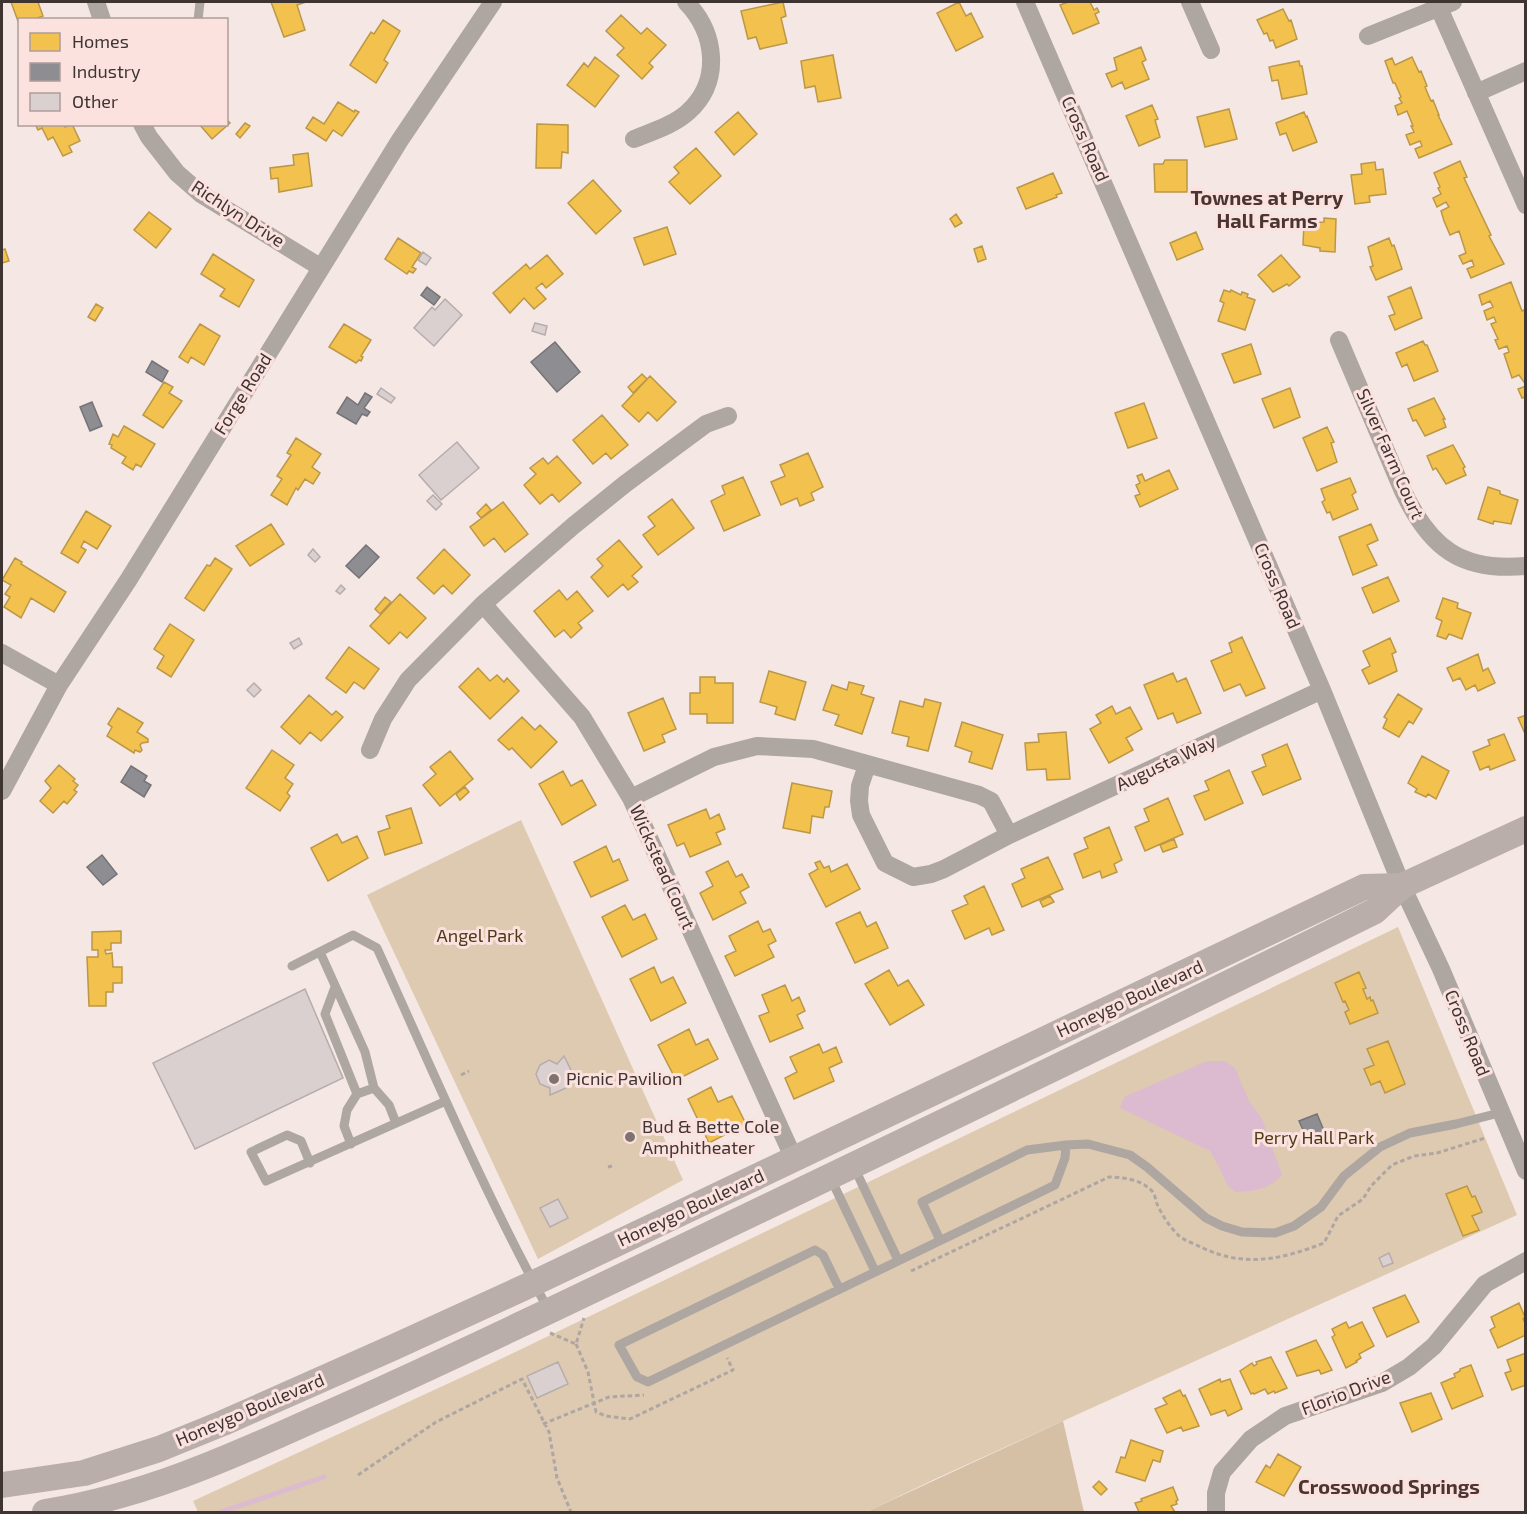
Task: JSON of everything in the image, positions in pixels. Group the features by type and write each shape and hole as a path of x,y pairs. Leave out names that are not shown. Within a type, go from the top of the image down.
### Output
{"main road":[{"name":"Honeygo Boulevard","path":"45,1512 78,1507 168,1482 404,1380 549,1322 830,1177 1375,911 1402,886 1526,829"},
{"name":"Honeygo Boulevard","path":"2,1485 84,1473 159,1449 392,1348 534,1283 1364,887 1402,886"}],"street":[{"path":"96,2 101,18"},
{"name":"Forge Road","path":"2,791 59,685 129,579 411,123 493,2"},
{"path":"634,139 686,114 699,100 708,84 711,65 709,38 694,10 686,2"},
{"name":"Cross Road","path":"1025,2 1322,690 1402,886 1441,969 1499,1113 1526,1171"},
{"path":"1190,2 1211,51"},
{"path":"1368,36 1446,5 1476,93 1526,205"},
{"path":"1476,93 1526,71"},
{"name":"Richlyn Drive","path":"149,129 177,173 201,194 320,267"},
{"name":"Silver Farm Court","path":"1339,340 1403,491 1425,531 1441,547 1476,564 1506,568 1526,566"},
{"path":"370,750 383,719 408,680 483,604 625,484 706,424 728,416"},
{"name":"Wickstead Court","path":"483,604 582,717 631,798 794,1159"},
{"path":"2,653 59,685"},
{"name":"Augusta Way","path":"867,765 860,786 861,815 885,863 913,877 931,874 1009,835 1322,690"},
{"path":"631,798 714,757 757,746 813,749 979,795 991,801 1009,835"},
{"name":"Florio Drive","path":"1216,1512 1215,1493 1222,1472 1251,1439 1285,1416 1382,1383 1409,1367 1434,1346 1485,1284 1526,1261"}],"lane":[{"path":"198,18 200,2"},
{"path":"291,966 352,935 377,948 446,1101 534,1283 549,1322"},
{"path":"320,952 365,1052 374,1088 389,1105 396,1123"},
{"path":"335,987 325,1014 357,1094"},
{"path":"351,1144 344,1126 347,1110 357,1094 374,1088"},
{"path":"310,1163 301,1141 287,1135 251,1152 266,1181 310,1163 446,1101"},
{"path":"940,1240 922,1202 1027,1150 1066,1144 1088,1144 1130,1155 1206,1218 1242,1232 1275,1233 1294,1226 1321,1207 1344,1176 1380,1147 1410,1133 1499,1113"},
{"path":"839,1288 823,1255 815,1250 619,1345 637,1377 648,1382 1054,1185 1065,1158 1066,1144"},
{"path":"854,1166 898,1260"},
{"path":"830,1177 875,1271"}],"path":[{"path":"461,1075 469,1071"},
{"path":"907,1273 1109,1177 1134,1180 1152,1192 1166,1220 1179,1235 1192,1243 1214,1253 1237,1259 1278,1258 1324,1243 1338,1216 1363,1199 1371,1186 1392,1166 1414,1156 1437,1153 1485,1138"},
{"path":"576,1344 584,1316"},
{"path":"549,1322 576,1344 588,1372 596,1412 606,1416 630,1419 733,1370 727,1358 718,1362"},
{"path":"358,1475 436,1422 522,1379 549,1432 557,1478 572,1512"},
{"path":"543,1424 609,1397 634,1397 649,1394"}],"green space":[{"name":"Angel Park","path":"521,820 683,1180 538,1259 367,895"},
{"name":"Perry Hall Park","path":"1398,927 1517,1215 866,1512 198,1512 193,1501 484,1367"}],"shaded area":[{"path":"1207,1061 1225,1061 1235,1068 1249,1101 1262,1119 1282,1175 1266,1187 1235,1192 1227,1185 1210,1151 1120,1108 1124,1097"},
{"path":"1063,1421 1084,1512 866,1512"}],"building: Homes":[{"path":"11,2 38,2 43,16 18,18 18,21"},
{"path":"271,2 306,2 297,5 305,30 284,37"},
{"path":"783,2 786,16 781,18 787,43 760,49 756,37 748,39 741,11"},
{"path":"959,2 966,16 971,13 983,37 956,51 937,13"},
{"path":"1068,2 1090,2 1094,10 1097,8 1099,12 1095,14 1099,23 1073,34 1060,5"},
{"path":"1283,9 1289,21 1291,20 1297,39 1276,48 1267,33 1264,34 1257,20"},
{"path":"621,15 641,34 647,28 666,45 649,63 653,67 642,79 617,55 624,48 606,31"},
{"path":"383,20 400,31 384,60 388,63 376,83 350,65 371,32 374,34"},
{"path":"1141,47 1146,60 1142,62 1149,79 1125,89 1122,82 1112,87 1106,74 1117,70 1114,58"},
{"path":"833,55 841,98 818,102 815,86 805,88 801,61"},
{"path":"595,57 619,76 595,107 567,85 584,63 588,67"},
{"path":"1412,57 1419,72 1421,71 1427,86 1425,87 1452,144 1419,158 1415,149 1422,146 1420,141 1410,145 1406,135 1414,132 1411,126 1413,126 1407,111 1398,115 1395,106 1402,103 1399,98 1401,97 1385,61 1392,58 1395,65"},
{"path":"1299,61 1307,94 1282,99 1278,80 1272,81 1269,67"},
{"path":"338,102 354,112 355,110 359,112 342,136 333,130 326,141 306,128 313,117 324,124"},
{"path":"1152,105 1158,119 1155,120 1160,137 1139,146 1126,116"},
{"path":"1229,109 1237,139 1205,147 1197,117"},
{"path":"738,112 757,134 734,155 715,132"},
{"path":"1304,112 1317,142 1293,151 1286,133 1280,135 1276,123"},
{"path":"245,123 250,126 240,138 236,134"},
{"path":"537,124 568,125 568,153 562,152 561,168 536,168"},
{"path":"36,126 73,126 80,141 69,146 72,152 63,156 53,137 48,140 42,128 38,130"},
{"path":"201,126 227,126 212,139"},
{"path":"696,148 721,176 690,204 669,182 679,173 674,167"},
{"path":"308,153 312,186 279,192 278,178 271,179 270,168 294,165 293,155"},
{"path":"1165,160 1187,160 1187,192 1155,192 1154,164 1163,164"},
{"path":"1460,161 1467,177 1464,178 1504,264 1471,278 1467,269 1474,266 1472,260 1463,264 1459,256 1466,253 1459,231 1450,235 1444,221 1441,211 1449,207 1446,202 1437,207 1433,198 1441,194 1434,173"},
{"path":"1375,162 1376,170 1383,169 1386,194 1369,196 1370,202 1355,204 1351,175 1362,174 1361,164"},
{"path":"1053,173 1062,193 1026,209 1017,188"},
{"path":"593,180 621,211 596,234 568,203"},
{"path":"149,212 171,229 156,248 134,230"},
{"path":"956,214 962,223 955,227 950,219"},
{"path":"1324,218 1336,219 1335,252 1320,251 1320,248 1303,245 1304,223 1324,222"},
{"path":"667,227 676,254 644,265 634,238"},
{"path":"1196,232 1203,249 1177,260 1170,243"},
{"path":"398,238 421,253 412,267 416,269 413,273 409,271 407,274 385,259"},
{"path":"1389,238 1392,246 1394,245 1402,269 1376,280 1370,267 1373,266 1368,247"},
{"path":"982,246 986,259 978,262 974,249"},
{"path":"5,249 9,261 2,263 2,250"},
{"path":"213,254 254,280 239,307 220,296 225,289 201,274"},
{"path":"547,255 563,274 546,288 542,283 536,288 546,299 534,309 524,298 510,313 493,293 526,264 530,269"},
{"path":"1281,255 1300,277 1289,286 1287,284 1273,292 1258,275"},
{"path":"1511,282 1522,311 1524,310 1526,314 1526,385 1519,375 1512,378 1504,354 1509,352 1507,346 1499,349 1495,340 1498,339 1491,324 1496,322 1494,317 1487,320 1484,311 1493,307 1490,301 1482,305 1479,295"},
{"path":"1411,287 1422,318 1395,330 1389,316 1395,314 1388,297"},
{"path":"1224,290 1230,292 1231,290 1241,295 1242,292 1255,300 1245,330 1218,321 1224,303 1220,301"},
{"path":"96,304 103,308 95,321 88,317"},
{"path":"200,324 220,336 204,365 191,357 188,363 179,357"},
{"path":"344,324 371,340 361,356 363,357 361,361 356,363 329,347"},
{"path":"1423,341 1438,371 1414,381 1407,364 1402,367 1396,353"},
{"path":"1251,344 1261,374 1234,383 1222,354"},
{"path":"642,374 647,379 633,393 628,387"},
{"path":"650,376 676,402 657,421 648,412 639,422 622,406"},
{"path":"164,382 173,387 169,393 182,401 163,428 143,415"},
{"path":"1526,386 1526,397 1522,398 1518,389"},
{"path":"1290,388 1300,417 1274,428 1262,399"},
{"path":"1434,398 1445,419 1443,419 1446,427 1425,436 1416,420 1413,421 1408,409"},
{"path":"1144,403 1157,438 1128,448 1115,413"},
{"path":"602,415 628,445 611,459 606,453 593,464 573,440"},
{"path":"124,426 155,444 141,467 136,464 133,470 122,463 126,457 111,448 112,445 109,444 113,434 118,437"},
{"path":"1327,427 1334,442 1331,443 1337,462 1317,471 1303,438"},
{"path":"296,438 321,454 312,467 320,473 313,484 305,479 298,490 296,488 287,505 271,495 282,479 277,476 291,455 287,453"},
{"path":"1453,445 1465,467 1463,468 1466,475 1446,484 1436,468 1433,470 1427,456"},
{"path":"808,453 823,487 811,493 814,500 800,506 797,498 781,505 771,482 785,476 780,465"},
{"path":"557,456 581,483 559,502 552,494 540,504 524,485 536,474 530,468 543,458 548,464"},
{"path":"1169,470 1178,489 1140,507 1135,496 1140,494 1136,485 1140,483 1137,476 1142,474 1145,481"},
{"path":"743,477 760,515 724,531 711,501 725,494 722,486"},
{"path":"1350,478 1356,492 1352,495 1358,509 1333,520 1322,502 1325,500 1321,489"},
{"path":"1488,487 1518,500 1511,524 1494,521 1493,524 1478,519"},
{"path":"672,499 694,528 658,555 643,535 655,526 648,517"},
{"path":"503,502 528,534 505,552 494,538 484,546 470,527"},
{"path":"486,504 491,510 481,518 477,513"},
{"path":"86,511 111,526 97,549 84,541 81,547 86,550 78,563 61,553"},
{"path":"271,524 284,544 250,566 236,546"},
{"path":"1371,524 1378,540 1367,545 1377,565 1353,575 1339,537"},
{"path":"619,540 642,567 632,576 638,582 628,590 623,584 608,597 591,577 603,566 597,559"},
{"path":"444,549 470,575 452,594 443,585 434,594 417,578"},
{"path":"15,558 66,592 54,612 31,598 21,618 4,607 10,597 5,594 11,585 2,580"},
{"path":"215,558 232,569 204,611 185,598 207,565 210,566"},
{"path":"1388,577 1399,601 1373,613 1362,588"},
{"path":"559,590 567,600 577,591 593,611 578,623 582,628 571,638 564,630 555,637 534,611"},
{"path":"400,594 426,618 407,638 400,632 389,644 370,626"},
{"path":"385,597 391,602 380,614 375,609"},
{"path":"1443,598 1458,603 1457,608 1471,613 1462,639 1449,634 1446,639 1437,636 1442,621 1436,618"},
{"path":"170,624 194,640 171,677 157,668 164,656 154,649"},
{"path":"1242,637 1265,688 1246,696 1240,684 1224,691 1211,661 1232,652 1229,643"},
{"path":"1390,638 1396,652 1392,654 1397,671 1369,684 1362,670 1370,666 1363,651"},
{"path":"349,647 379,669 364,689 354,682 346,693 326,678"},
{"path":"1478,654 1483,671 1488,668 1495,683 1478,691 1475,685 1466,690 1460,678 1453,681 1447,668"},
{"path":"478,668 490,681 497,675 504,682 507,678 519,691 490,719 459,687"},
{"path":"769,671 806,682 795,720 775,714 777,707 760,702"},
{"path":"1173,673 1177,682 1186,678 1201,713 1177,723 1173,713 1158,719 1144,685"},
{"path":"700,677 715,677 715,683 733,683 733,723 707,723 707,714 690,714 690,693 700,693"},
{"path":"849,682 864,686 861,694 874,698 862,734 835,725 839,715 823,710 832,685 847,690"},
{"path":"1398,694 1422,709 1413,724 1409,721 1399,737 1383,728 1387,719 1384,717"},
{"path":"309,695 332,715 336,711 343,717 321,741 310,732 300,744 281,727"},
{"path":"663,698 676,729 662,735 665,742 644,751 628,713"},
{"path":"925,699 941,703 928,751 907,746 909,737 892,733 900,701 923,707"},
{"path":"1112,706 1116,714 1130,707 1142,729 1126,738 1133,750 1109,763 1090,729 1101,723 1096,715"},
{"path":"118,708 143,723 137,732 148,739 148,742 140,745 142,750 140,752 135,750 134,753 107,736 112,727 108,724"},
{"path":"1526,715 1526,736 1518,718"},
{"path":"522,717 535,730 540,725 557,742 531,768 512,748 509,750 498,740"},
{"path":"962,722 1003,735 992,769 969,762 972,752 955,746"},
{"path":"1066,732 1070,779 1047,780 1046,769 1027,770 1025,743 1039,742 1038,734"},
{"path":"1504,734 1515,760 1490,770 1489,766 1480,770 1473,752 1490,745 1488,740"},
{"path":"1287,744 1301,779 1263,795 1252,772 1266,766 1262,755"},
{"path":"272,750 294,765 285,778 293,784 287,793 290,796 280,811 246,788"},
{"path":"450,751 473,779 440,806 423,785 436,774 430,767"},
{"path":"1422,756 1449,771 1436,799 1428,794 1426,797 1415,792 1417,789 1408,783"},
{"path":"59,765 75,779 73,781 78,785 74,790 77,792 67,804 64,801 53,813 40,801 51,788 45,781"},
{"path":"1229,770 1243,803 1205,820 1194,796 1209,790 1205,781"},
{"path":"563,771 571,786 582,780 596,805 562,825 539,784"},
{"path":"792,783 832,791 829,807 825,807 823,818 812,816 810,833 783,828"},
{"path":"465,787 469,792 460,800 456,794"},
{"path":"1168,798 1183,834 1145,851 1135,827 1149,821 1144,809"},
{"path":"411,808 422,843 385,855 378,832 390,828 386,816"},
{"path":"706,809 710,819 719,814 725,829 716,833 721,844 690,857 684,843 677,846 668,825"},
{"path":"1109,827 1122,860 1114,864 1117,872 1102,878 1100,871 1083,878 1074,854 1088,848 1084,838"},
{"path":"337,834 342,843 357,836 368,858 328,881 311,848"},
{"path":"1174,839 1177,847 1163,852 1160,845"},
{"path":"606,846 613,862 619,859 628,880 591,897 574,862"},
{"path":"1048,857 1063,889 1022,907 1012,884 1025,878 1021,869"},
{"path":"728,861 736,877 742,874 749,887 740,892 746,903 713,920 700,893 713,886 706,872"},
{"path":"820,861 824,868 829,866 831,872 847,864 860,889 826,907 809,874 818,869 815,863"},
{"path":"984,886 1004,930 992,935 989,928 965,939 952,911 968,904 964,896"},
{"path":"1050,896 1054,902 1043,907 1040,901"},
{"path":"625,905 633,920 645,914 657,939 622,957 602,917"},
{"path":"860,912 867,927 876,922 888,948 855,963 836,923"},
{"path":"758,921 763,932 770,929 776,941 768,945 774,957 735,976 725,956 736,951 729,936"},
{"path":"121,931 121,943 111,943 111,950 105,950 106,954 112,953 113,967 122,967 122,983 113,983 113,992 106,992 106,1006 89,1006 87,957 98,957 98,950 92,950 92,932"},
{"path":"654,967 661,983 673,977 686,1003 651,1021 630,979"},
{"path":"889,970 898,986 908,980 924,1005 890,1025 865,984"},
{"path":"1359,972 1366,988 1363,989 1367,999 1370,997 1371,1001 1373,1000 1378,1013 1350,1024 1345,1012 1349,1010 1335,983"},
{"path":"785,985 792,1001 799,997 805,1011 797,1015 803,1028 770,1042 759,1016 769,1012 762,995"},
{"path":"689,1029 696,1045 708,1039 718,1059 676,1080 658,1045"},
{"path":"1388,1041 1405,1084 1385,1093 1380,1081 1371,1085 1364,1069 1374,1065 1367,1049"},
{"path":"819,1044 823,1053 836,1047 842,1062 829,1068 834,1081 794,1099 785,1078 797,1072 790,1057"},
{"path":"711,1087 718,1102 732,1096 746,1124 709,1143 688,1099"},
{"path":"1467,1186 1472,1197 1475,1196 1482,1212 1472,1216 1479,1230 1463,1236 1446,1194"},
{"path":"1405,1295 1419,1322 1387,1337 1373,1308"},
{"path":"1519,1303 1525,1317 1523,1319 1526,1325 1526,1335 1498,1348 1490,1330 1495,1327 1491,1317"},
{"path":"1346,1322 1349,1328 1362,1322 1374,1346 1359,1354 1361,1358 1346,1368 1332,1337 1335,1335 1332,1329"},
{"path":"1316,1340 1332,1370 1321,1374 1319,1370 1297,1376 1286,1352"},
{"path":"1526,1353 1526,1385 1512,1390 1505,1373 1511,1371 1507,1360"},
{"path":"1271,1357 1287,1388 1275,1393 1274,1391 1268,1394 1265,1389 1251,1394 1240,1371 1252,1363 1254,1366 1256,1362"},
{"path":"1471,1365 1483,1396 1452,1409 1441,1383 1455,1377 1454,1374 1460,1369"},
{"path":"1220,1379 1221,1382 1230,1379 1242,1409 1228,1416 1225,1410 1211,1415 1199,1389"},
{"path":"1180,1390 1183,1396 1185,1395 1199,1426 1183,1431 1181,1427 1167,1433 1155,1409 1167,1404 1163,1398"},
{"path":"1431,1393 1442,1419 1412,1432 1400,1403"},
{"path":"1131,1440 1163,1451 1160,1462 1153,1460 1145,1481 1116,1472 1121,1457 1125,1458"},
{"path":"1278,1454 1301,1467 1284,1496 1256,1482 1266,1465 1270,1468"},
{"path":"1099,1481 1107,1489 1101,1495 1093,1487"},
{"path":"1173,1487 1178,1500 1177,1504 1171,1506 1175,1512 1139,1512 1135,1503"}],"building: Industry":[{"path":"427,287 440,297 434,305 421,295"},
{"path":"555,342 580,372 557,392 531,362"},
{"path":"152,361 168,371 162,382 146,372"},
{"path":"365,393 372,397 364,408 370,412 367,416 362,414 356,424 337,413 347,397 358,405"},
{"path":"92,402 102,426 90,431 80,407"},
{"path":"366,545 379,557 359,578 346,566"},
{"path":"131,766 147,776 144,781 151,785 144,797 121,782"},
{"path":"102,855 117,874 103,885 87,867"},
{"path":"1317,1114 1325,1133 1307,1139 1299,1121"}],"building: Other":[{"path":"423,252 431,258 426,265 418,260"},
{"path":"445,299 462,315 434,346 414,328 432,307 435,310"},
{"path":"535,323 547,326 545,335 532,331"},
{"path":"381,388 395,398 391,403 377,394"},
{"path":"457,442 479,468 441,500 419,475"},
{"path":"433,495 442,504 436,510 427,501"},
{"path":"313,549 320,557 315,562 308,555"},
{"path":"341,585 345,589 340,594 336,591"},
{"path":"299,638 302,644 294,649 290,643"},
{"path":"254,683 261,690 254,697 247,690"},
{"path":"305,989 343,1078 195,1149 153,1063"},
{"name":"Picnic Pavilion","path":"564,1056 572,1072 566,1088 550,1095 550,1088 540,1084 536,1074 540,1065 549,1060 557,1064"},
{"path":"558,1199 568,1218 550,1227 540,1208"},
{"path":"1389,1253 1393,1263 1383,1267 1379,1258"},
{"path":"558,1362 568,1384 537,1398 527,1376"}],"waterway":[{"path":"221,1512 324,1477"}],"place":[{"name":"Picnic Pavilion","path":"554,1079"},
{"name":"Bud & Bette Cole Amphitheater","path":"630,1137"}],"district":[{"name":"Townes at Perry Hall Farms","path":"1267,210"},
{"name":"Crosswood Springs","path":"1389,1487"}]}
